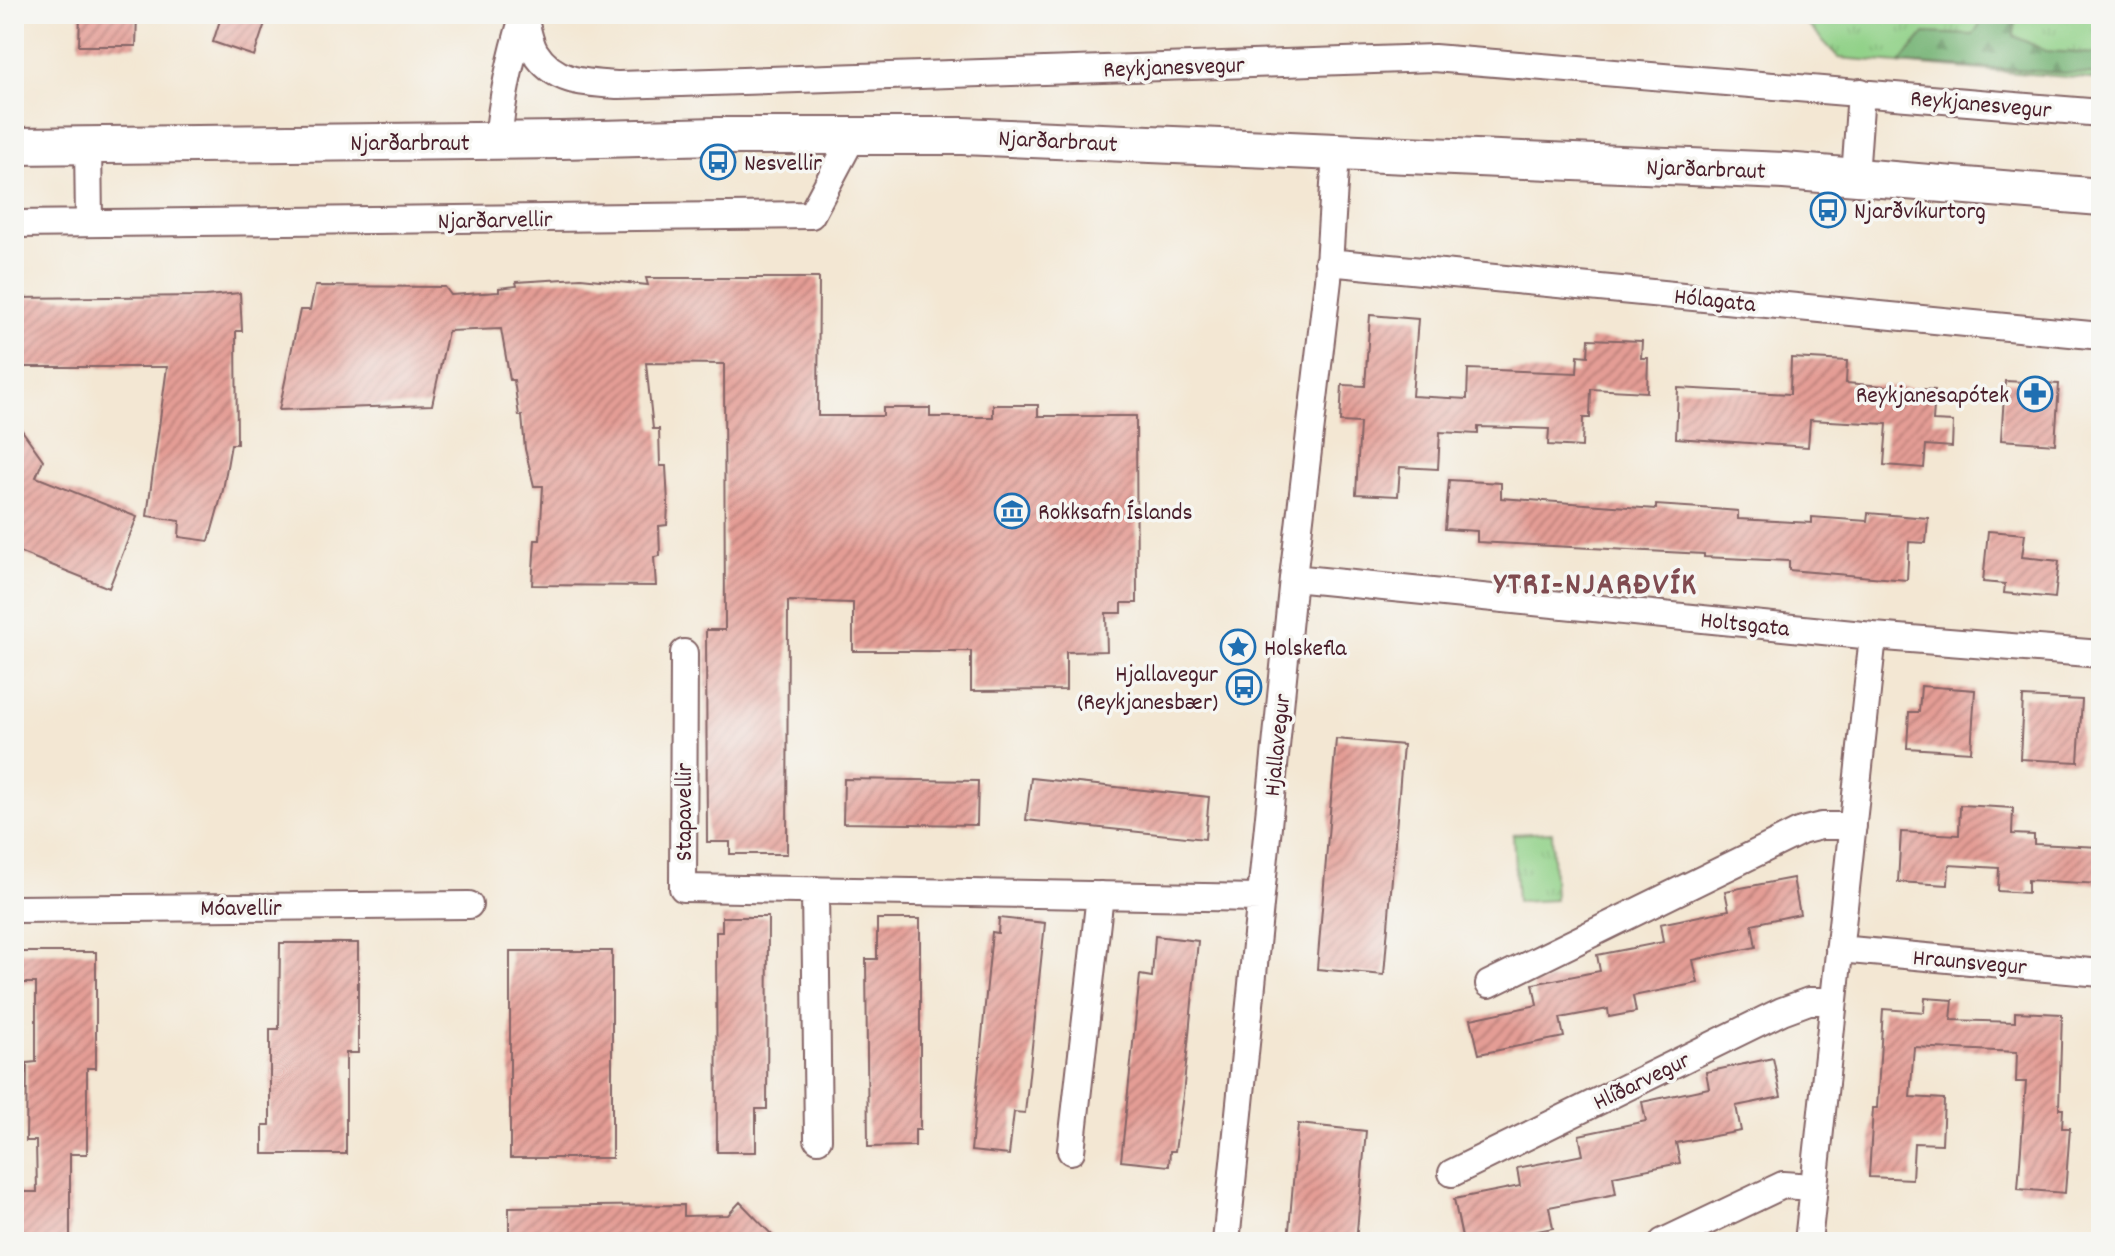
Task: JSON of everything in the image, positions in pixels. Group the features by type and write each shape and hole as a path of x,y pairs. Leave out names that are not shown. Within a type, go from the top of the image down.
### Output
{"main road":[{"name":"Njarðarbraut","path":"14,146 718,136 962,136 1784,171 2101,197"}],"street":[{"name":"Reykjanesvegur","path":"524,15 534,51 551,69 574,82 619,85 1434,58 2101,113"},
{"path":"498,141 502,98 524,15"},
{"path":"1855,177 1861,92"},
{"name":"Njarðarvellir","path":"14,224 811,215 853,136"},
{"path":"88,144 89,223"},
{"name":"Hjallavegur","path":"1226,1242 1293,578 1328,280 1336,153"},
{"name":"Hólagata","path":"1328,262 2101,336"},
{"name":"Holtsgata","path":"1293,578 1873,636 2101,654"},
{"path":"1808,1242 1873,636"},
{"name":"Stapavellir","path":"684,653 683,888 1260,898"},
{"path":"1489,984 1801,831 1821,826 1853,826"},
{"path":"815,890 818,1139"},
{"path":"1071,1151 1100,895"},
{"name":"Móavellir","path":"14,909 469,905"},
{"name":"Hraunsvegur","path":"1839,949 2101,973"},
{"name":"Hlíðarvegur","path":"1452,1173 1782,1011 1809,1001 1833,1001"},
{"path":"1663,1242 1783,1185 1813,1187"}],"green space":[{"path":"1798,14 2101,14 2101,80 1839,58"},
{"path":"1986,14 2016,14 2014,36 2046,51 2101,52 2101,75 1900,63 1925,33 1973,35"},
{"path":"1552,832 1555,900 1517,902 1513,834"}],"building":[{"path":"80,14 137,14 136,46 79,46"},
{"path":"222,14 268,14 254,56 213,42"},
{"path":"581,278 648,285 646,278 819,278 818,416 883,416 883,408 930,408 930,417 993,417 993,405 1038,405 1038,416 1136,416 1137,603 1122,603 1122,613 1106,613 1107,651 1066,652 1066,690 971,691 971,651 853,651 853,603 788,601 787,854 730,854 730,842 707,842 706,630 725,630 724,364 646,363 653,429 659,429 660,466 666,466 668,504 667,525 659,526 660,556 654,557 656,586 532,585 535,540 540,540 543,486 534,486 525,449 522,416 519,416 514,380 510,380 501,329 448,331 432,405 279,410 300,310 310,310 315,286 445,287 451,295 499,292 499,288 517,286 516,282"},
{"path":"240,293 242,331 236,331 237,444 231,444 209,541 179,537 180,521 147,516 167,367 14,367 14,298"},
{"path":"1370,315 1418,319 1412,396 1467,399 1468,369 1577,373 1578,355 1588,356 1589,339 1642,341 1641,358 1648,358 1647,392 1591,389 1590,418 1583,418 1582,447 1548,445 1549,429 1478,427 1478,434 1440,432 1438,469 1400,467 1398,496 1356,494 1360,423 1340,422 1342,385 1365,386"},
{"path":"1791,358 1847,361 1846,383 1935,390 1933,421 1953,422 1952,447 1926,445 1924,468 1884,465 1887,424 1810,420 1808,447 1676,438 1678,388 1790,394"},
{"path":"2005,381 2059,384 2055,444 2001,440"},
{"path":"14,419 43,460 36,477 137,517 109,588 14,550"},
{"path":"1449,480 1501,483 1501,498 1656,509 1656,505 1738,511 1738,519 1812,523 1812,517 1867,521 1868,513 1928,518 1926,543 1909,542 1907,580 1789,570 1789,561 1477,542 1477,531 1445,529"},
{"path":"1988,531 2025,534 2022,557 2059,561 2055,598 2004,593 2005,584 1983,582"},
{"path":"1921,686 1975,690 1971,752 1907,748 1909,712 1919,712"},
{"path":"2023,697 2082,700 2078,762 2020,759"},
{"path":"1336,739 1403,745 1384,975 1317,969"},
{"path":"1031,778 1209,797 1205,839 1026,820"},
{"path":"844,779 978,781 977,825 843,823"},
{"path":"1960,805 2013,808 2012,834 2034,835 2034,844 2101,847 2101,884 2028,880 2028,893 1998,891 1999,868 1949,865 1948,885 1898,882 1901,832 1959,835"},
{"path":"1793,878 1800,914 1752,924 1756,947 1693,960 1698,983 1633,996 1636,1012 1609,1017 1608,1009 1560,1018 1564,1037 1479,1054 1471,1019 1537,1005 1533,984 1600,971 1597,955 1663,942 1660,924 1729,910 1725,891"},
{"path":"722,917 768,917 767,1109 756,1109 756,1152 717,1152 716,932 722,932"},
{"path":"999,918 1045,923 1025,1113 1014,1112 1009,1155 971,1151 992,932 998,933"},
{"path":"877,919 920,919 920,1130 915,1130 915,1146 868,1147 866,959 877,959"},
{"path":"1155,936 1198,941 1183,1095 1175,1151 1170,1151 1169,1166 1121,1161 1140,975 1152,977"},
{"path":"280,943 358,943 358,1053 346,1053 346,1154 263,1154 263,1125 270,1125 270,1029 279,1029"},
{"path":"510,951 612,951 612,1158 510,1158"},
{"path":"14,952 96,952 96,1068 87,1068 87,1154 70,1154 70,1242 14,1242 14,1192 37,1192 36,1141 26,1141 27,1063 36,1062 36,983 14,983"},
{"path":"1925,998 1953,1000 1951,1020 2015,1022 2015,1012 2062,1014 2059,1109 2063,1109 2062,1128 2070,1128 2065,1193 2018,1189 2026,1082 2016,1082 2017,1052 1914,1047 1910,1097 1944,1099 1942,1144 1914,1143 1912,1179 1869,1177 1883,1009 1924,1012"},
{"path":"1773,1058 1781,1097 1736,1106 1741,1131 1676,1143 1680,1163 1613,1176 1616,1194 1549,1207 1553,1228 1479,1242 1463,1242 1454,1199 1520,1186 1517,1168 1583,1155 1579,1135 1646,1121 1642,1102 1709,1088 1706,1072"},
{"path":"1298,1124 1366,1131 1356,1242 1288,1242"},
{"path":"740,1202 779,1242 509,1242 509,1207 684,1205 684,1216 728,1215"}],"place":[{"name":"Nesvellir","path":"718,162"},
{"name":"Njarðvíkurtorg","path":"1828,210"},
{"name":"Reykjanesapótek","path":"2035,394"},
{"name":"Rokksafn Íslands","path":"1012,511"},
{"name":"Holskefla","path":"1238,647"},
{"name":"Hjallavegur (Reykjanesbær)","path":"1244,687"}],"district":[{"name":"YTRI-NJARÐVÍK","path":"1596,582"}]}
